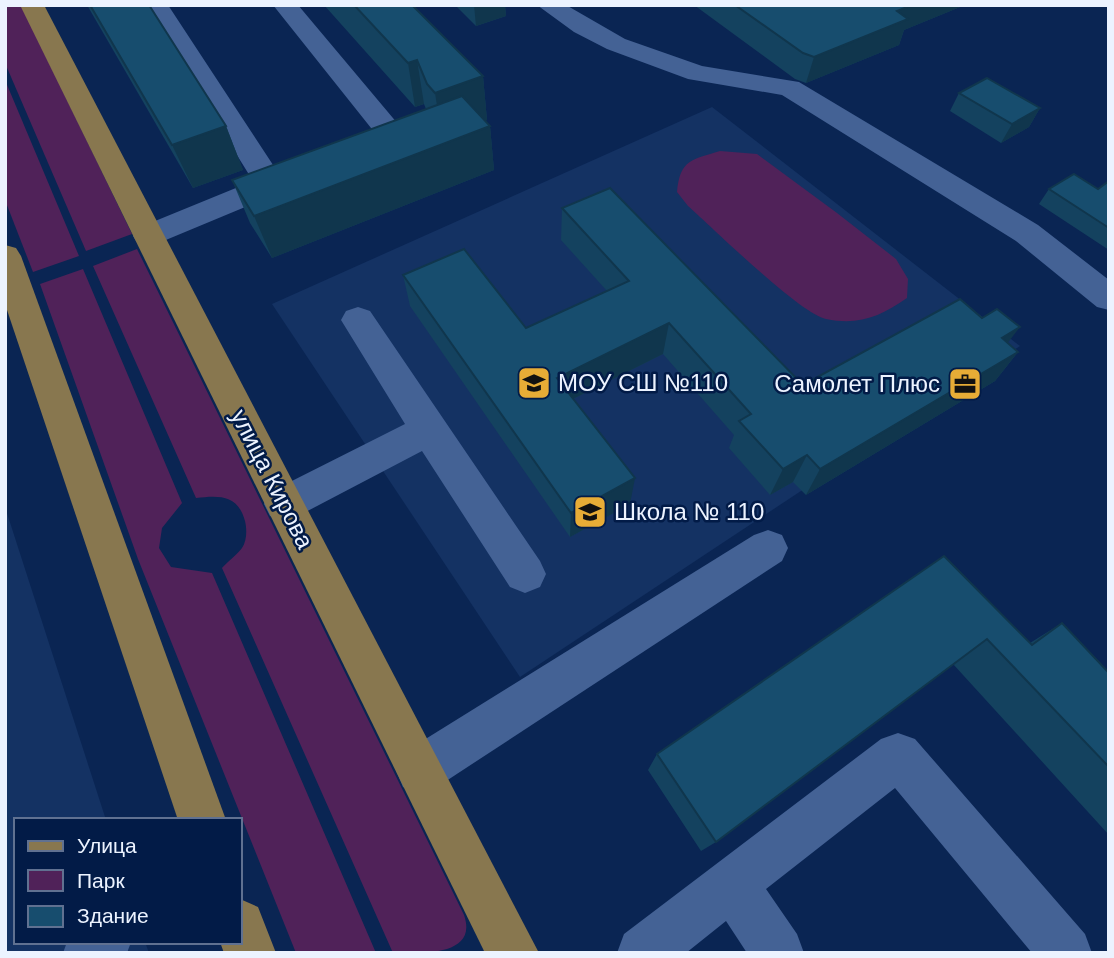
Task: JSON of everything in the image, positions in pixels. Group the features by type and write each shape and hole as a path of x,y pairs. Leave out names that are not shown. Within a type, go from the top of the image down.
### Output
{"main road":[{"name":"улица Кирова","path":"32,5 511,952"},
{"path":"8,274 201,818"},
{"path":"242,931 250,953"}],"lane":[{"path":"156,5 271,185"},
{"path":"149,236 393,136 285,5"},
{"path":"549,5 616,44 697,73 790,88 1027,233 1109,298"},
{"path":"358,320 525,574"},
{"path":"285,504 428,430"},
{"path":"419,770 768,548"},
{"path":"643,953 898,756 1066,953"},
{"path":"733,885 778,953"}],"shaded area":[{"name":"Школа № 110","path":"712,107 1020,346 520,677 272,304"},
{"path":"5,507 105,818 14,818 14,944 146,944 149,953 5,953"}],"green space":[{"path":"5,5 21,5 132,234 86,251 5,63"},
{"path":"5,80 79,256 33,272 5,200"},
{"path":"720,151 757,154 896,259 908,279 907,298 869,318 849,321 826,319 797,302 688,206 677,192 681,173 689,162"},
{"path":"137,249 464,915 466,929 463,939 454,946 430,952 393,953 222,568 244,545 246,528 242,512 227,499 196,498 93,266"},
{"path":"83,269 182,503 162,528 159,548 171,567 212,573 376,953 296,953 138,559 40,284"}],"building":[{"path":"90,5 149,5 226,126 172,145"},
{"path":"354,5 412,5 483,76 435,93 427,84 417,60 408,63"},
{"path":"735,5 912,5 897,11 908,19 814,57 803,53"},
{"path":"987,78 1040,108 1012,124 959,93"},
{"path":"462,96 490,126 254,216 232,180"},
{"path":"1074,174 1098,189 1109,181 1109,228 1049,189"},
{"path":"610,188 803,385 960,299 982,318 997,309 1020,327 1002,338 1018,352 820,469 807,455 783,469 739,421 751,414 669,323 557,378 635,478 571,513 403,275 464,249 526,328 629,281 562,208"},
{"path":"944,556 1032,645 1062,623 1109,673 1109,767 987,639 716,842 657,754"}],"place":[{"name":"МОУ СШ №110","path":"534,383"},
{"name":"Самолет Плюс","path":"965,384"},
{"name":"Школа № 110","path":"590,512"}]}
